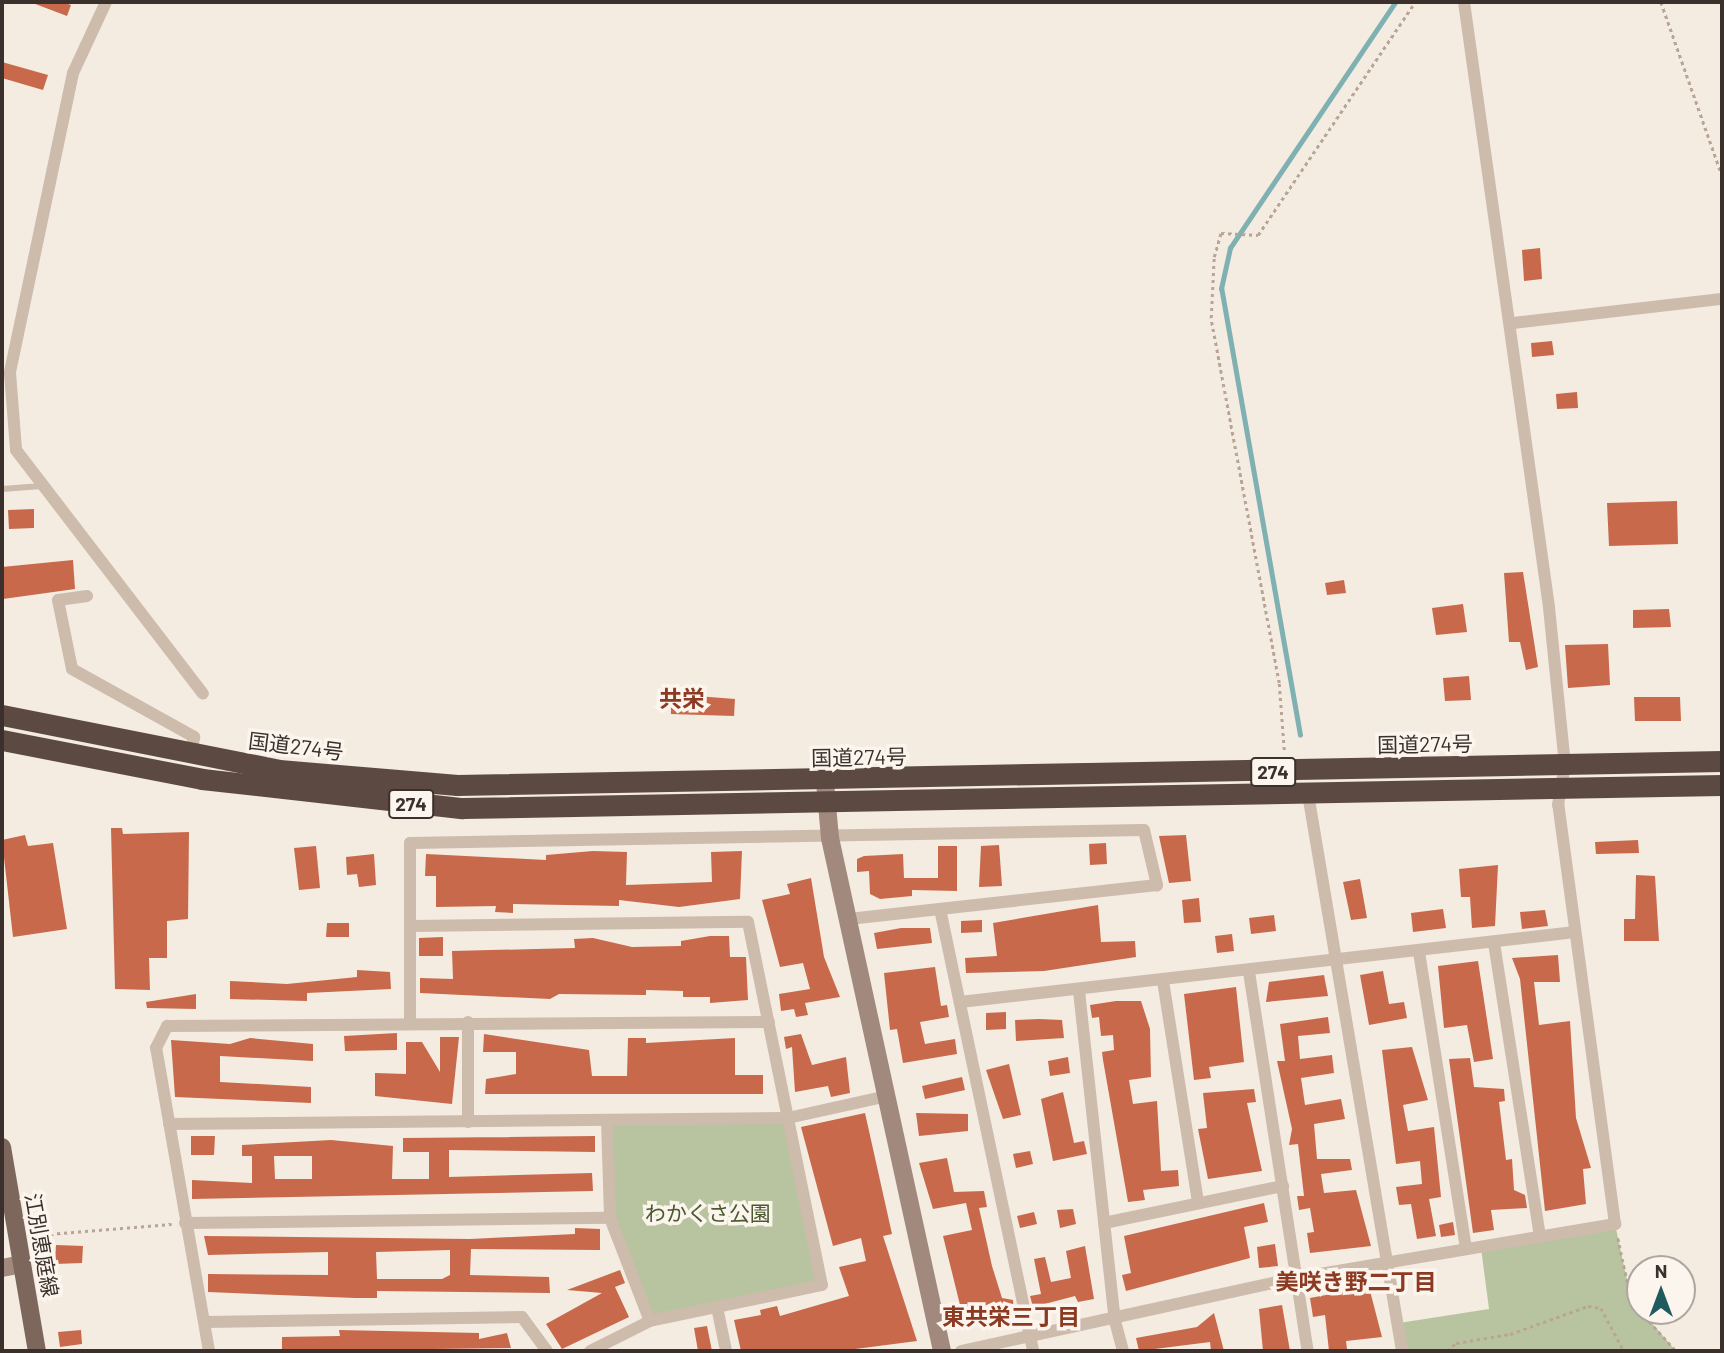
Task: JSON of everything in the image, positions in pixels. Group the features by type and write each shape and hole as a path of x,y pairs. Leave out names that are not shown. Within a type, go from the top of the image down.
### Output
{"highway":[{"name":"国道274号","path":"2,715 191,756 457,785 825,782 1722,761"},
{"name":"274","path":"2,740 202,779 366,801 462,807 827,804 1722,785"}],"main road":[{"name":"江別恵庭線","path":"2,1147 37,1351"}],"street":[{"path":"106,2 73,73 10,373 16,450 203,694"},
{"path":"961,1351 1115,1321 1296,1278 1615,1224 1558,805 1565,765 1513,323 1464,2"},
{"path":"1513,323 1722,299"},
{"path":"87,596 58,600 72,669 194,737 191,756"},
{"path":"825,782 830,838 851,919 942,1351"},
{"path":"1308,794 1391,1260 1402,1351"},
{"path":"410,1022 410,843 830,838 1144,830 1157,885 851,919"},
{"path":"940,909 1033,1351"},
{"path":"410,926 748,922 822,1285 650,1321 590,1351"},
{"path":"960,1002 1340,962 1575,932"},
{"path":"1494,943 1540,1237"},
{"path":"1419,952 1466,1248"},
{"path":"1249,972 1308,1351"},
{"path":"1163,981 1198,1203"},
{"path":"1079,991 1115,1321 1123,1351"},
{"path":"209,1351 156,1048 167,1026 410,1022 769,1022"},
{"path":"468,1022 468,1122"},
{"path":"169,1124 788,1118 887,1096"},
{"path":"607,1120 610,1218 650,1321"},
{"path":"1104,1223 1283,1186"},
{"path":"186,1223 610,1218"},
{"path":"2,1268 22,1264"},
{"path":"718,1307 726,1351"},
{"path":"204,1322 523,1317 547,1351"}],"lane":[{"path":"2,489 42,486"}],"path":[{"path":"1286,772 1279,682 1211,318 1214,257 1226,234 1258,235 1415,2"},
{"path":"1661,2 1722,176"},
{"path":"36,1235 186,1223"},
{"path":"1615,1224 1626,1276"},
{"path":"1447,1351 1588,1306 1601,1308 1624,1351"},
{"path":"1653,1325 1676,1351"}],"green space":[{"name":"わかくさ公園","path":"788,1118 822,1285 650,1321 610,1218 607,1120"},
{"path":"1615,1224 1626,1276 1626,1325 1654,1325 1676,1351 1402,1351 1399,1323 1489,1309 1481,1248"}],"building":[{"path":"30,2 62,2 71,5 67,16"},
{"path":"2,62 48,75 43,90 2,78"},
{"path":"1540,248 1542,279 1524,281 1522,250"},
{"path":"1552,341 1554,355 1532,357 1531,343"},
{"path":"1577,392 1578,408 1557,409 1556,394"},
{"path":"1677,501 1678,544 1609,546 1607,503"},
{"path":"34,509 34,528 9,529 8,510"},
{"path":"73,560 75,589 3,599 2,567"},
{"path":"1523,572 1538,667 1526,670 1520,642 1509,642 1504,573"},
{"path":"1344,580 1346,593 1327,595 1325,583"},
{"path":"1463,604 1467,632 1436,635 1432,608"},
{"path":"1669,609 1671,627 1633,628 1633,610"},
{"path":"1608,644 1610,685 1568,688 1565,645"},
{"path":"1469,676 1471,700 1445,701 1443,678"},
{"path":"671,694 735,699 734,716 671,714"},
{"path":"1634,697 1680,697 1681,721 1635,721"},
{"path":"111,828 122,828 123,834 189,832 188,919 167,921 167,958 149,958 150,990 115,989"},
{"path":"25,835 28,846 53,843 67,929 13,937 2,840"},
{"path":"1186,835 1191,881 1169,883 1159,836"},
{"path":"1638,840 1639,853 1596,854 1595,842"},
{"path":"1106,843 1107,864 1090,865 1089,844"},
{"path":"999,845 1002,886 979,887 981,846"},
{"path":"316,846 320,888 299,890 294,848"},
{"path":"938,846 957,846 957,891 912,890 912,896 880,899 870,894 869,871 857,872 857,859 864,856 903,854 904,878 938,878"},
{"path":"593,851 627,852 626,885 712,882 711,852 742,851 740,899 679,907 619,900 619,906 513,904 513,913 495,912 496,906 436,907 436,876 425,876 426,854 546,860 546,855"},
{"path":"374,854 376,885 359,887 357,874 347,875 346,857"},
{"path":"1498,865 1495,926 1472,928 1470,897 1461,897 1459,869"},
{"path":"1636,875 1655,876 1659,941 1624,941 1624,919 1635,919"},
{"path":"811,878 824,957 840,997 805,1003 808,1015 796,1017 794,1009 781,1011 779,994 810,989 803,963 780,967 762,900 790,894 787,884"},
{"path":"1360,879 1367,918 1351,920 1343,882"},
{"path":"1199,898 1201,922 1184,923 1182,900"},
{"path":"1098,905 1101,942 1135,941 1136,957 1044,971 966,973 965,958 997,956 993,923"},
{"path":"1443,909 1446,928 1413,932 1411,913"},
{"path":"1545,910 1548,926 1522,929 1520,912"},
{"path":"1274,915 1276,931 1251,934 1249,918"},
{"path":"982,920 982,932 961,933 961,921"},
{"path":"327,923 349,923 349,937 326,937"},
{"path":"901,928 930,928 932,943 877,949 874,933"},
{"path":"1232,934 1234,951 1217,953 1215,936"},
{"path":"729,936 730,957 746,957 748,1000 710,1003 710,997 683,997 683,991 646,990 646,995 559,994 550,999 420,993 420,978 453,979 452,951 575,948 574,939 593,938 632,947 681,946 681,941"},
{"path":"443,937 443,956 419,956 419,938"},
{"path":"1558,955 1560,982 1534,982 1539,1025 1570,1021 1576,1118 1591,1168 1583,1169 1586,1204 1545,1211 1520,979 1512,958"},
{"path":"1478,961 1493,1059 1474,1062 1467,1025 1444,1028 1438,966"},
{"path":"935,967 941,1006 947,1005 949,1017 920,1022 925,1044 955,1039 957,1054 903,1063 897,1029 890,1030 884,973"},
{"path":"357,970 390,972 391,989 307,993 307,1001 230,999 230,981 287,984 357,977"},
{"path":"1383,971 1389,1004 1404,1002 1407,1018 1369,1025 1360,975"},
{"path":"1324,975 1328,996 1266,1002 1269,982"},
{"path":"1236,987 1244,1062 1209,1067 1211,1078 1194,1080 1184,994"},
{"path":"196,994 196,1009 147,1008 146,1002"},
{"path":"1141,1001 1150,1029 1151,1077 1129,1080 1133,1104 1157,1101 1161,1171 1178,1170 1179,1186 1143,1190 1145,1200 1128,1202 1102,1052 1114,1050 1113,1035 1101,1036 1099,1017 1092,1018 1090,1005"},
{"path":"1006,1012 1006,1029 986,1030 986,1013"},
{"path":"1328,1017 1330,1033 1298,1036 1300,1059 1332,1055 1334,1073 1301,1078 1305,1105 1341,1099 1345,1119 1314,1124 1317,1159 1350,1159 1352,1170 1321,1174 1324,1193 1356,1190 1371,1246 1310,1253 1307,1233 1314,1232 1310,1208 1299,1210 1297,1196 1304,1196 1298,1144 1289,1145 1292,1129 1277,1061 1285,1061 1280,1024"},
{"path":"1015,1020 1062,1020 1064,1038 1016,1041"},
{"path":"397,1033 397,1050 345,1051 344,1036"},
{"path":"484,1034 589,1050 592,1076 627,1076 628,1038 646,1038 646,1043 735,1038 735,1075 763,1075 763,1094 485,1094 486,1079 516,1074 516,1052 483,1052"},
{"path":"801,1034 812,1065 846,1057 850,1093 831,1097 828,1086 795,1092 792,1047 786,1049 784,1037"},
{"path":"440,1037 459,1037 452,1104 375,1096 375,1073 406,1074 406,1042 422,1042 440,1072"},
{"path":"250,1038 313,1044 313,1061 220,1056 220,1082 311,1087 311,1103 175,1097 171,1040 230,1044"},
{"path":"1412,1047 1428,1100 1403,1105 1408,1131 1434,1127 1441,1197 1429,1199 1436,1236 1417,1239 1411,1204 1399,1205 1396,1187 1422,1184 1420,1161 1396,1164 1382,1050"},
{"path":"1068,1057 1070,1073 1050,1076 1048,1061"},
{"path":"1470,1058 1474,1087 1504,1089 1505,1101 1499,1102 1506,1160 1512,1159 1514,1190 1525,1195 1527,1208 1491,1210 1494,1230 1473,1233 1449,1059"},
{"path":"1009,1064 1021,1115 1003,1119 986,1070"},
{"path":"962,1077 965,1090 925,1099 922,1086"},
{"path":"1254,1089 1256,1102 1247,1103 1262,1171 1208,1179 1198,1129 1207,1128 1203,1093"},
{"path":"1063,1092 1074,1143 1084,1141 1087,1154 1053,1161 1041,1099"},
{"path":"865,1113 892,1234 883,1236 917,1341 840,1351 741,1351 734,1320 761,1315 760,1310 777,1306 780,1316 849,1296 839,1267 866,1261 861,1238 833,1246 801,1127"},
{"path":"916,1113 968,1114 968,1131 919,1136"},
{"path":"191,1136 215,1136 214,1155 191,1155"},
{"path":"595,1136 595,1152 449,1150 449,1177 592,1173 593,1191 192,1199 192,1180 252,1183 252,1156 242,1156 242,1145 331,1140 393,1146 392,1179 429,1179 429,1152 403,1152 403,1138","holes":["274,1156 312,1156 312,1179 275,1179"]},
{"path":"1030,1151 1033,1164 1016,1168 1013,1154"},
{"path":"947,1158 954,1192 984,1191 987,1207 979,1208 992,1266 1002,1298 1013,1300 1014,1315 955,1326 952,1314 962,1313 943,1236 972,1230 966,1203 933,1209 919,1163"},
{"path":"1264,1203 1268,1222 1244,1227 1250,1258 1126,1291 1122,1275 1131,1273 1124,1236"},
{"path":"1073,1209 1076,1224 1060,1228 1057,1210"},
{"path":"1034,1212 1037,1224 1020,1228 1017,1216"},
{"path":"1453,1222 1455,1235 1441,1237 1439,1225"},
{"path":"575,1228 600,1229 600,1250 471,1249 470,1275 549,1277 550,1293 377,1291 377,1298 355,1298 208,1292 208,1274 328,1275 328,1252 208,1255 204,1236 470,1239 575,1234","holes":["450,1250 450,1275 442,1279 377,1279 376,1252"]},
{"path":"1275,1244 1278,1266 1259,1268 1257,1247"},
{"path":"56,1245 83,1246 82,1263 55,1264"},
{"path":"1085,1246 1094,1299 1078,1302 1075,1296 1033,1307 1030,1296 1041,1294 1034,1259 1045,1257 1051,1282 1071,1278 1066,1251"},
{"path":"620,1270 625,1283 615,1287 629,1317 562,1349 546,1324 602,1293 567,1290"},
{"path":"1369,1287 1382,1337 1346,1341 1347,1349 1329,1351 1325,1315 1313,1317 1310,1298"},
{"path":"1282,1305 1290,1351 1263,1351 1259,1309"},
{"path":"1214,1313 1224,1351 1211,1351 1210,1342 1139,1351 1136,1338 1197,1327"},
{"path":"707,1326 712,1351 698,1351 694,1328"},
{"path":"81,1330 82,1344 60,1347 58,1332"},
{"path":"339,1330 479,1333 479,1339 507,1333 511,1348 282,1351 282,1337 340,1336"}],"waterway":[{"path":"1300,735 1221,289 1230,248 1395,2"}],"district":[{"name":"共栄","path":"682,698"},
{"name":"美咲き野二丁目","path":"1356,1281"},
{"name":"東共栄三丁目","path":"1011,1316"}]}
